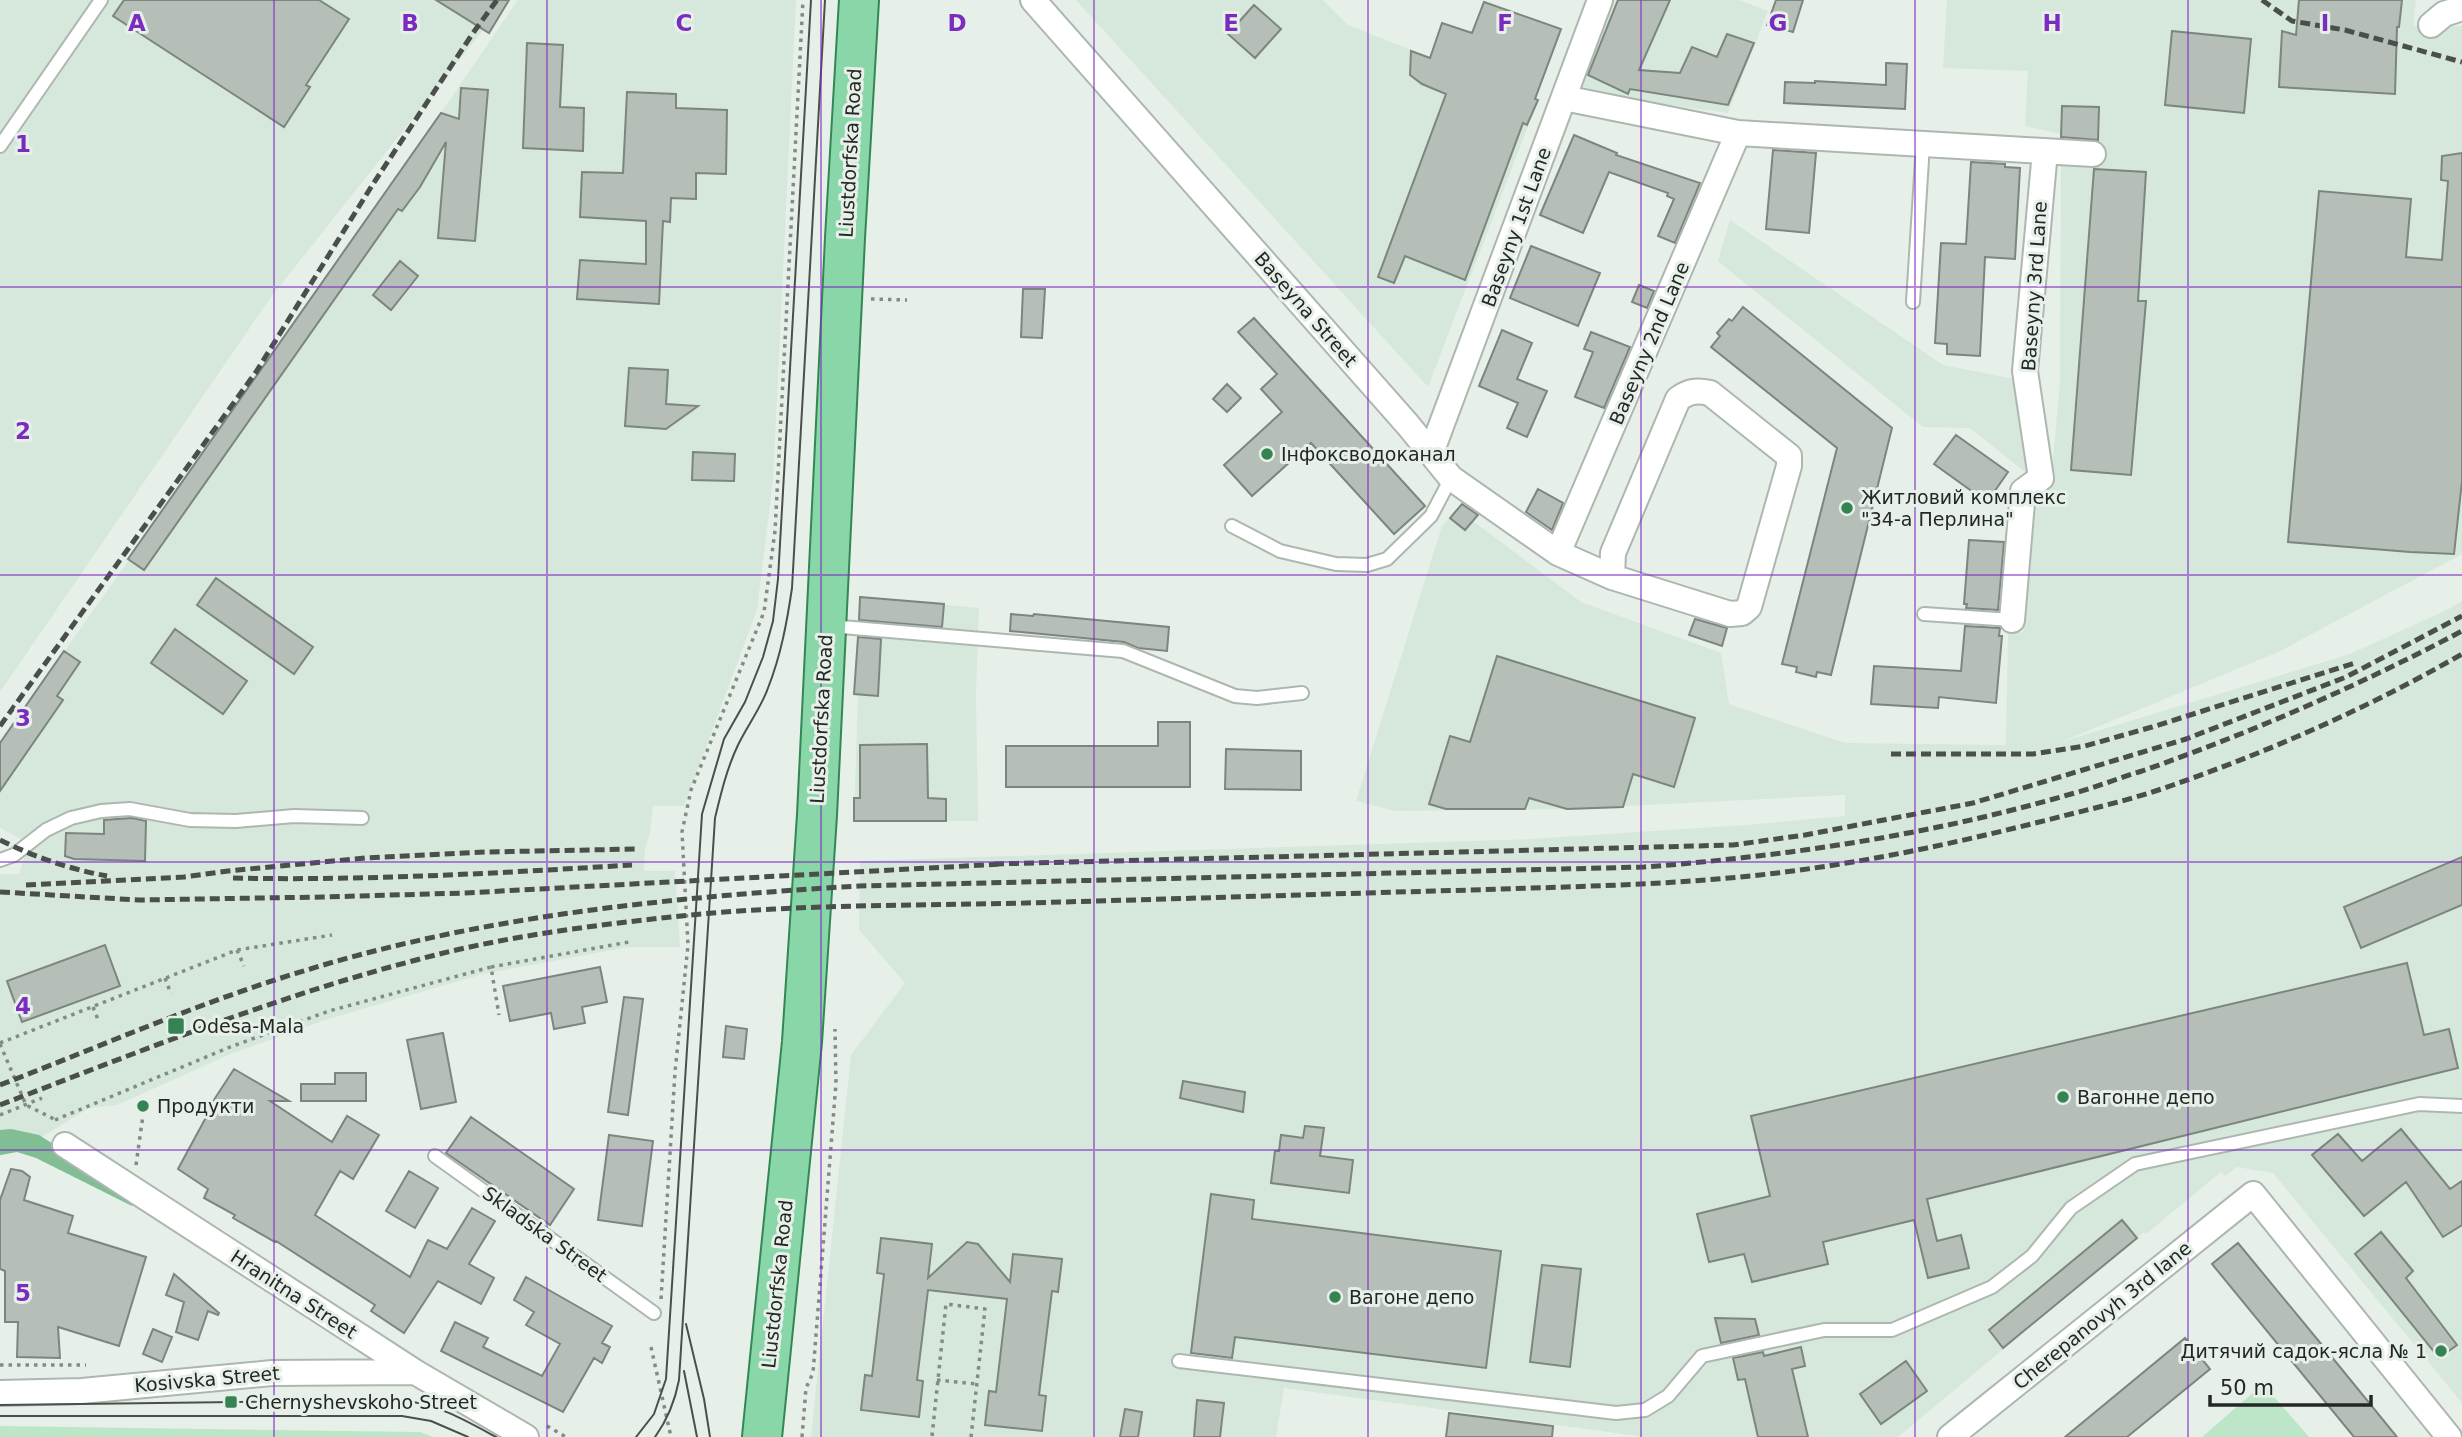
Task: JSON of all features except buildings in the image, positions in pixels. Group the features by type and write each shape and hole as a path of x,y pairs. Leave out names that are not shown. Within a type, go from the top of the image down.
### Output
{"main road":[{"name":"Liustdorfska Road","path":"762,1437 802,1042 817,815 859,0"}],"street":[{"name":"Baseyna Street","path":"1033,0 1451,478 1558,553 1612,577 1730,614 1742,613 1749,607 1789,466 1789,456 1710,393 1688,392 1678,400 1613,553 1612,577"},
{"name":"Baseyny 1st Lane","path":"1431,453 1600,0"},
{"path":"2431,25 2444,14 2462,8"},
{"path":"1564,98 1738,133 2093,154"},
{"name":"Baseyny 2nd Lane","path":"1558,553 1738,133"},
{"name":"Baseyny 3rd Lane","path":"2012,620 2023,491 2041,478 2025,371 2045,151"},
{"name":"Hranitna Street","path":"65,1145 415,1372 526,1437"},
{"name":"Cherepanovyh 3rd lane","path":"1950,1437 2253,1194 2449,1437"},
{"name":"Kosivska Street","path":"0,1393 82,1391 272,1373 415,1372"}],"lane":[{"path":"0,146 101,0"},
{"path":"1913,302 1923,144"},
{"path":"1232,526 1280,551 1336,564 1367,565 1387,559 1431,516 1451,478"},
{"path":"1924,614 2012,620"},
{"path":"826,625 1123,651 1235,696 1257,698 1302,693"},
{"path":"0,860 14,855 46,830 71,818 101,811 130,809 190,820 236,821 294,816 362,818"},
{"path":"1179,1361 1616,1413 1645,1410 1668,1396 1702,1356 1824,1330 1892,1330 1992,1287 2032,1256 2071,1208 2135,1164 2419,1104 2462,1106"},
{"name":"Skladska Street","path":"435,1156 654,1313"}],"path":[{"path":"654,1313 661,1301 675,1072 688,946 682,832 691,790 764,612 775,531 803,0"},
{"path":"872,299 907,300"},
{"path":"26,1105 0,1044 237,950 332,935"},
{"path":"55,1120 230,1047 329,1011 491,967 629,942"},
{"path":"237,950 244,966"},
{"path":"491,967 499,1015"},
{"path":"165,978 171,994"},
{"path":"93,1007 99,1022"},
{"path":"802,1437 806,1388 813,1373 836,1083 835,1027"},
{"path":"0,1115 42,1098"},
{"path":"136,1169 143,1115"},
{"path":"932,1436 946,1304 985,1309 971,1437"},
{"path":"651,1348 671,1437"},
{"path":"937,1380 977,1384"}],"shaded area":[{"path":"0,0 507,0 271,297 0,692"},
{"path":"518,0 796,0 773,480 757,610 684,806 653,806 645,849 644,871 675,871 680,947 628,947 483,974 328,1019 228,1055 117,1105 89,1108 19,1151 0,1156 0,874 19,874 29,843 0,828 0,743 352,243"},
{"path":"1076,0 1323,0 1348,25 1538,100 1428,387"},
{"path":"1610,0 1739,0 1768,11 1728,113 1625,99 1577,85"},
{"name":"Вагонне депо","path":"1947,0 2416,0 2413,26 2462,26 2462,554 2278,652 2061,742 2350,654 2462,601 2462,1403 2273,1173 2237,1167 2225,1176 2221,1172 2146,1234 2144,1232 1898,1437 1645,1437 1284,1388 1276,1437 811,1437 851,1055 905,983 859,930 860,861 1530,839 1845,816 1845,795 1567,809 1395,811 1356,801 1442,526 1450,518 1465,530 1473,521 1581,602 1721,653 1729,704 1845,743 2006,745 2008,634 2023,632 2037,494 2051,482 2060,382 2061,134 2025,126 2028,71 1943,68"},
{"path":"1730,220 1943,365 2014,379 2029,475 1970,428 1923,427 1718,261"},
{"path":"860,597 979,608 976,694 978,821 854,821 858,695 854,695"}],"green space":[{"path":"11,1129 39,1135 138,1198 132,1206 36,1158 17,1152 0,1155 0,1130"},
{"path":"2263,1384 2309,1437 2202,1437"},
{"path":"0,1426 420,1432 434,1437 0,1437"}],"tram line":[{"path":"636,1437 654,1414 666,1379 702,814 724,739 745,702 763,657 773,621 778,579 811,0"},
{"path":"655,1437 670,1410 679,1380 715,818 734,754 762,703 773,676 792,588 825,0"},
{"path":"686,1324 710,1437"},
{"path":"684,1371 697,1437"},
{"path":"0,1405 403,1400 440,1410 496,1437"},
{"path":"0,1416 402,1416 431,1421 468,1437"}],"railway":[{"path":"0,726 256,372 373,184 497,0"},
{"path":"2262,0 2292,21 2345,30 2462,62"},
{"path":"994,864 1733,845 1805,835 1973,803 2186,739 2346,677 2462,616"},
{"path":"0,1085 185,1012 297,973 365,953 435,937 575,912 717,896 859,886 1644,867 1752,857 1859,842 2018,808 2080,792 2142,771 2305,707 2462,631"},
{"path":"0,1105 208,1026 313,990 482,944 608,924 715,913 804,908 1643,884 1772,874 1877,858 2032,824 2173,785 2320,726 2392,692 2462,654"},
{"path":"1891,754 2033,754 2085,746 2355,663"},
{"path":"0,840 52,862 107,876"},
{"path":"26,885 184,877 365,858 637,849"},
{"path":"0,892 139,900 323,897 465,893 1003,864"},
{"path":"233,878 383,877 632,865"}],"place":[{"name":"Інфоксводоканал","path":"1267,454"},
{"name":"Житловий комплекс \"34-а Перлина\"","path":"1847,508"},
{"name":"Odesa-Mala","path":"176,1026"},
{"name":"Вагонне депо","path":"2063,1097"},
{"name":"Продукти","path":"143,1106"},
{"name":"Вагоне депо","path":"1335,1297"},
{"name":"Дитячий садок-ясла № 1","path":"2441,1351"},
{"name":"Chernyshevskoho Street","path":"231,1402"}]}
